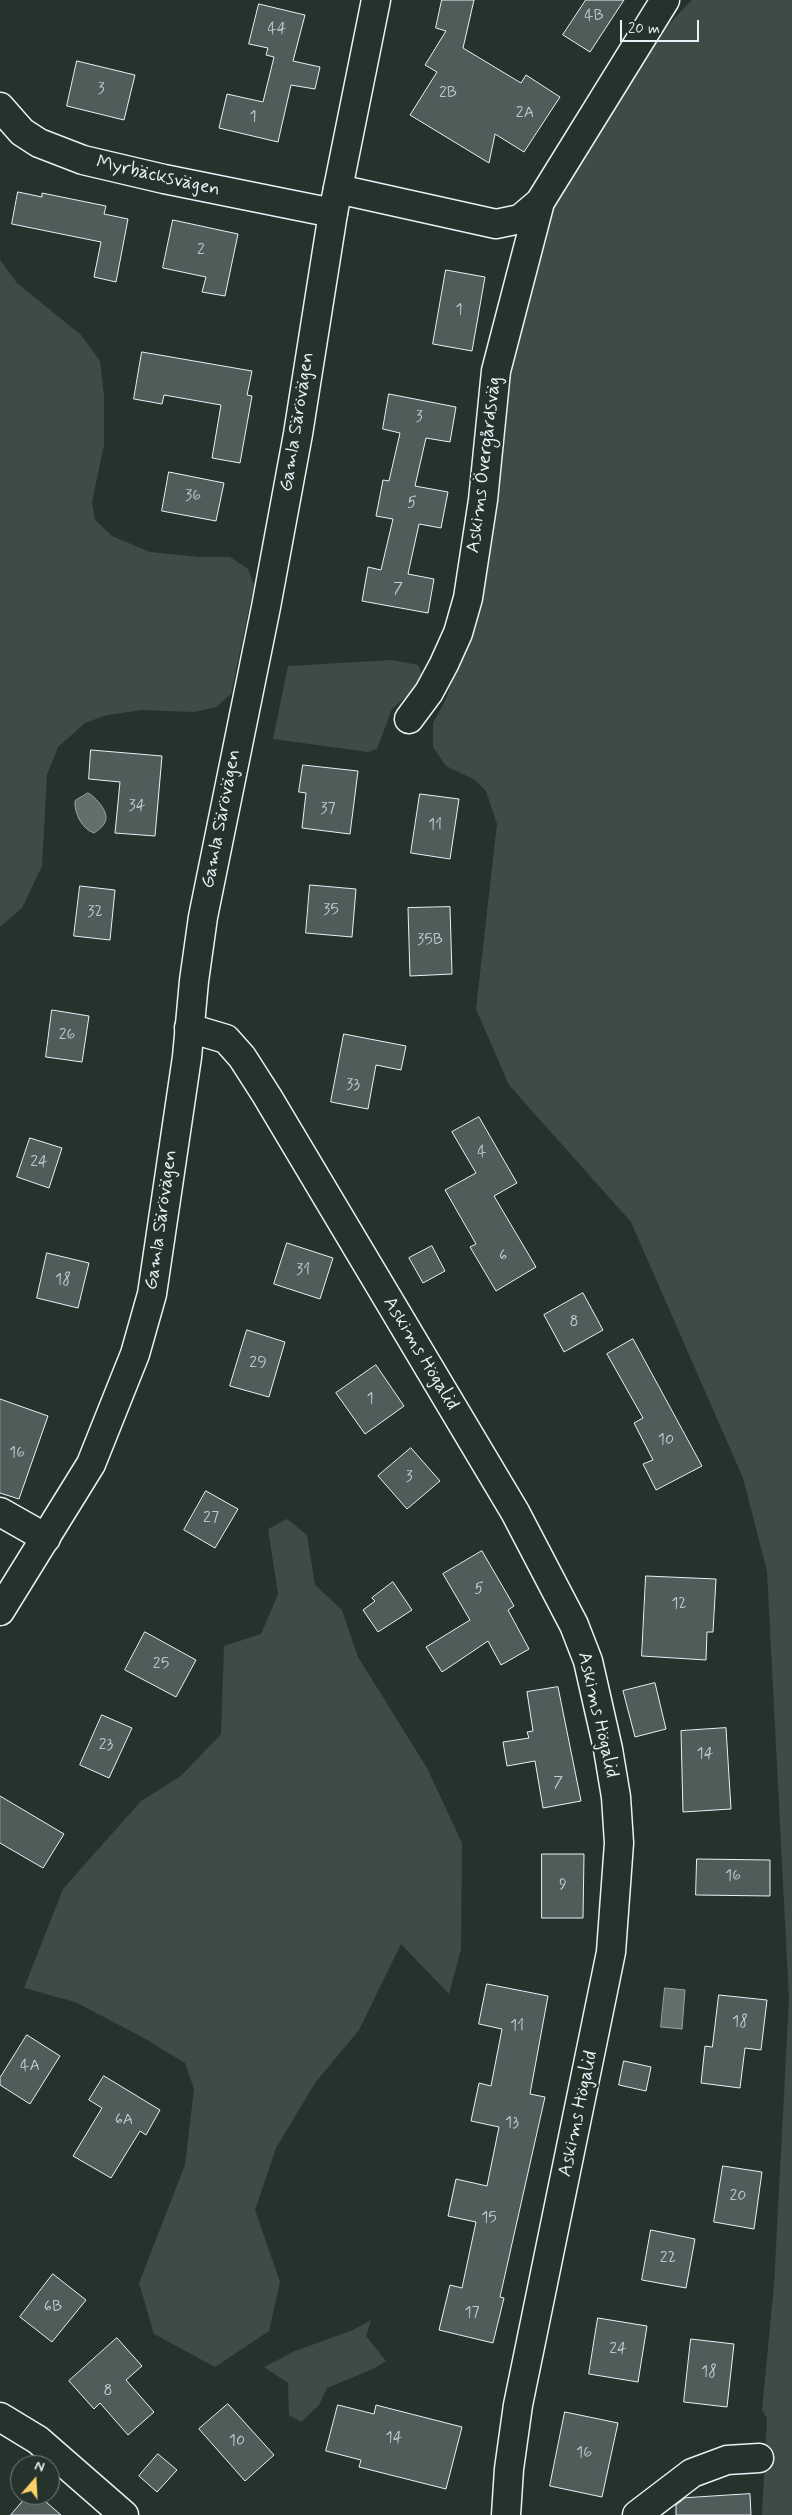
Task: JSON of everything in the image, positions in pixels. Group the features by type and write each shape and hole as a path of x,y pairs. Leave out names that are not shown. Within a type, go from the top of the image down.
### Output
{"street":[{"name":"Gamla Särövägen","path":"0,1611 90,1464 135,1354 147,1311 160,1244 203,917 296,443 335,201 376,0"},
{"name":"Askims Övergårdsväg","path":"409,719 429,692 444,664 458,633 468,598 483,500 496,371 540,202 665,0"},
{"name":"Myrbäcksvägen","path":"0,106 22,132 39,143 82,160 164,179 335,201"},
{"name":"Askims Övergårdsväg","path":"335,201 496,224 520,219 540,202"},
{"name":"Askims Högalid","path":"189,1028 226,1039 242,1057 267,1096 514,1512 574,1625 588,1661 600,1712 616,1797 619,1843 611,1952 518,2405 509,2469 506,2515"},
{"path":"0,1512 46,1538"},
{"path":"0,2417 38,2440 124,2515"},
{"path":"637,2515 692,2473 727,2460 759,2458"}],"shaded area":[{"path":"692,0 792,0 792,2515 762,2515 767,2418 762,2410 774,2285 789,1999 767,1571 743,1478 631,1222 509,1085 476,1009 497,824 486,791 475,780 446,766 433,747 433,723 446,699 459,660 509,370 552,204 664,29"},
{"path":"0,260 17,283 81,335 100,361 104,396 104,445 92,502 95,520 112,536 150,552 200,557 230,557 248,569 254,585 231,694 216,707 194,712 142,710 107,715 85,723 58,747 47,775 42,866 22,908 0,927"},
{"path":"392,660 418,665 423,676 418,686 392,709 377,749 368,752 273,739 288,666"},
{"path":"88,793 95,798 106,814 104,824 94,833 82,824 75,806 75,801"},
{"path":"287,1519 307,1535 315,1585 342,1610 358,1657 427,1768 462,1843 461,1949 449,1994 401,1944 359,2030 315,2083 276,2148 255,2210 280,2282 269,2331 215,2367 154,2334 139,2283 185,2165 194,2089 185,2063 142,2037 75,2002 24,1988 63,1889 141,1801 181,1776 221,1734 224,1646 261,1634 278,1594 268,1529"},
{"path":"665,1988 685,1990 682,2029 661,2027"},
{"path":"371,2320 366,2336 386,2361 375,2368 327,2388 319,2405 301,2422 289,2415 288,2383 264,2367 295,2351 353,2330"}],"building":[{"path":"442,0 474,0 463,48 521,83 526,75 560,97 524,152 495,134 489,163 410,115 437,72 425,65 446,31 436,28"},
{"path":"586,0 624,0 590,52 563,35"},
{"path":"259,4 305,15 293,61 320,67 315,89 291,85 278,142 219,128 227,94 263,102 274,57 266,55 268,48 249,44"},
{"path":"77,61 135,75 124,120 67,106"},
{"path":"18,192 42,197 42,193 106,206 104,214 128,219 116,282 94,277 101,242 12,224"},
{"path":"173,220 238,234 225,296 202,292 206,277 163,268"},
{"path":"446,270 485,277 472,351 433,344"},
{"path":"142,352 252,371 247,395 252,396 240,463 212,458 221,405 164,395 162,404 134,399"},
{"path":"389,394 456,407 450,442 426,438 415,486 448,492 441,528 419,524 408,574 434,579 428,613 362,601 368,567 381,570 393,519 376,516 383,480 389,481 400,433 383,429"},
{"path":"169,472 224,483 216,521 162,511"},
{"path":"91,750 162,756 155,836 115,833 120,782 89,779"},
{"path":"303,765 358,771 350,834 302,828 306,793 299,792"},
{"path":"420,794 459,799 450,859 411,853"},
{"path":"310,885 356,889 352,937 306,933"},
{"path":"80,886 115,890 110,940 74,936"},
{"path":"450,907 452,974 410,976 408,908"},
{"path":"52,1010 89,1016 82,1062 46,1057"},
{"path":"344,1034 406,1046 401,1070 376,1065 368,1109 331,1102"},
{"path":"479,1117 517,1183 494,1196 536,1267 496,1291 470,1247 476,1244 445,1190 476,1173 452,1132"},
{"path":"30,1138 62,1148 49,1188 17,1177"},
{"path":"287,1243 333,1258 320,1299 274,1284"},
{"path":"432,1246 445,1271 423,1283 409,1258"},
{"path":"47,1253 89,1263 78,1308 37,1298"},
{"path":"583,1293 603,1330 564,1352 544,1315"},
{"path":"247,1330 285,1342 269,1397 230,1386"},
{"path":"633,1339 702,1466 656,1490 643,1464 653,1460 634,1423 643,1418 607,1354"},
{"path":"376,1365 404,1406 365,1434 336,1393"},
{"path":"0,1399 48,1416 19,1499 0,1493"},
{"path":"411,1448 440,1481 407,1509 378,1476"},
{"path":"206,1491 238,1509 215,1548 184,1530"},
{"path":"482,1551 514,1606 508,1610 529,1649 501,1665 488,1641 442,1672 426,1647 470,1620 443,1574"},
{"path":"646,1576 716,1579 713,1632 707,1632 706,1660 642,1656"},
{"path":"393,1582 412,1610 378,1632 363,1610 375,1601 372,1598"},
{"path":"145,1632 196,1660 176,1697 125,1670"},
{"path":"655,1683 666,1729 635,1737 623,1691"},
{"path":"558,1687 581,1801 543,1808 535,1761 507,1766 503,1742 529,1738 527,1732 533,1731 527,1692"},
{"path":"102,1715 132,1728 109,1778 80,1765"},
{"path":"726,1728 731,1809 683,1812 681,1731"},
{"path":"0,1796 64,1834 43,1868 0,1843"},
{"path":"542,1854 584,1854 583,1918 542,1918"},
{"path":"697,1859 770,1860 770,1896 696,1895"},
{"path":"487,1984 548,1996 530,2094 545,2097 500,2297 504,2298 493,2343 439,2330 450,2285 462,2288 476,2222 448,2216 456,2179 487,2186 499,2127 471,2121 479,2083 491,2086 502,2029 479,2024"},
{"path":"719,1995 767,2000 761,2050 745,2048 740,2088 701,2083 705,2046 712,2047"},
{"path":"27,2035 60,2056 30,2104 0,2085 0,2078"},
{"path":"624,2061 651,2067 646,2091 619,2085"},
{"path":"104,2076 160,2110 146,2135 140,2131 111,2178 73,2156 102,2108 89,2100"},
{"path":"723,2166 762,2172 754,2229 714,2222"},
{"path":"651,2230 695,2239 686,2288 642,2280"},
{"path":"53,2274 86,2300 52,2342 20,2317"},
{"path":"598,2318 647,2326 638,2382 589,2374"},
{"path":"117,2338 142,2366 126,2380 154,2412 128,2435 100,2403 94,2409 69,2381"},
{"path":"691,2339 734,2344 727,2407 684,2402"},
{"path":"228,2404 274,2455 245,2481 199,2429"},
{"path":"338,2405 374,2414 376,2405 462,2427 446,2489 359,2467 361,2460 326,2451"},
{"path":"565,2412 618,2423 602,2497 550,2486"},
{"path":"158,2454 177,2470 157,2492 139,2476"},
{"path":"750,2494 751,2515 676,2515 676,2505 685,2498"},
{"path":"20,2505 50,2505 61,2515 11,2515"}]}
